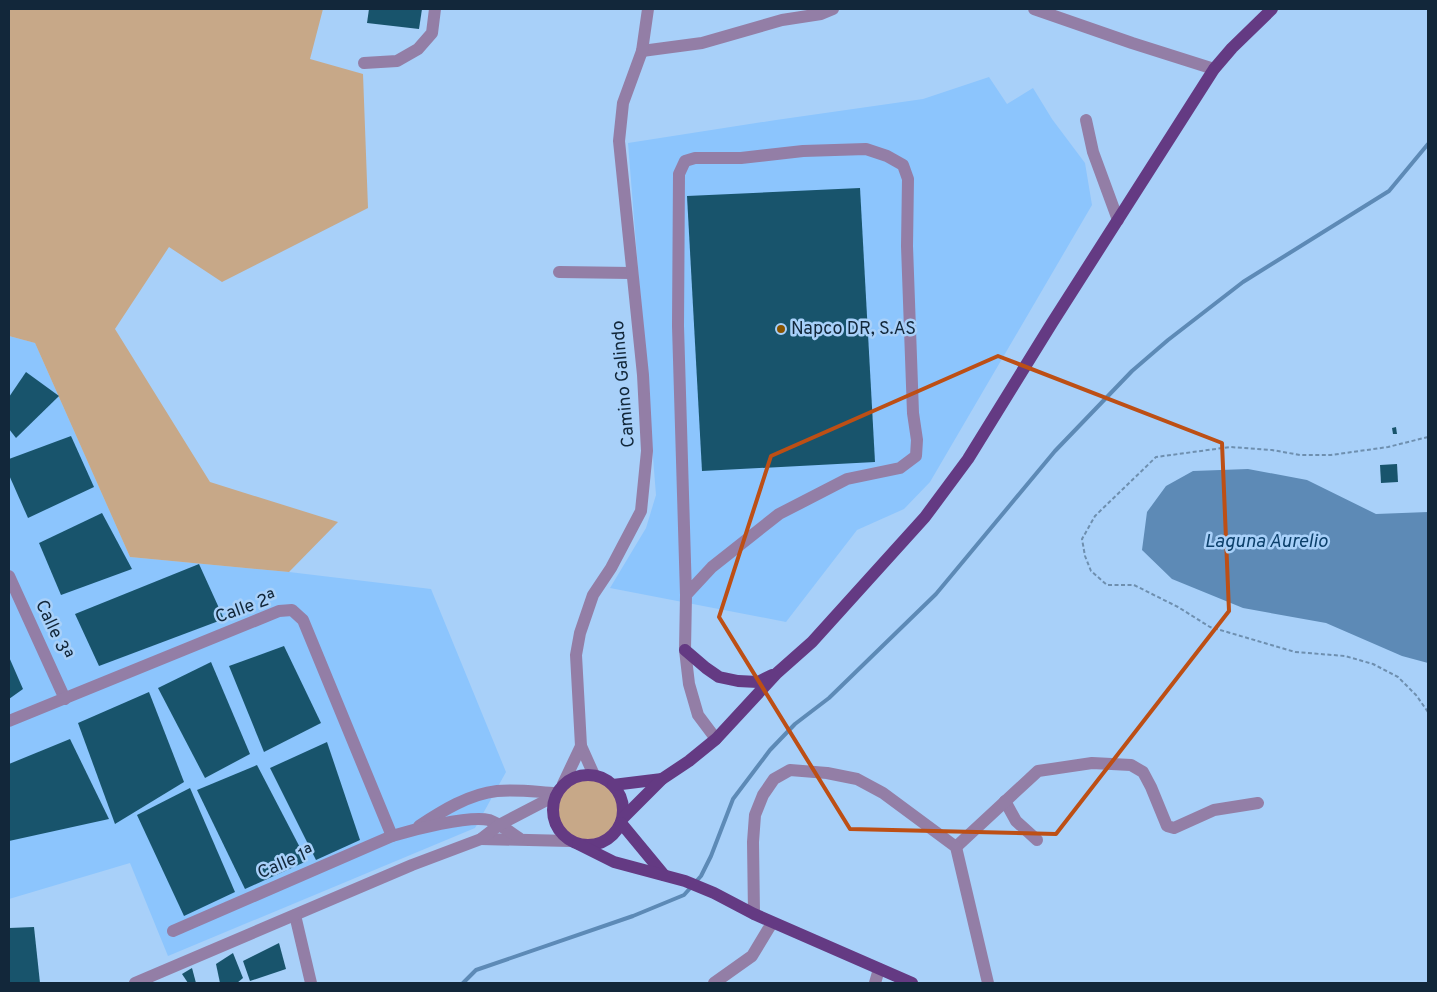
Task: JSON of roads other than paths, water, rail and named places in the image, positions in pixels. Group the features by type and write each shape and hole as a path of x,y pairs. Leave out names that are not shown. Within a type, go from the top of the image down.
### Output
{"main road":[{"path":"574,842 591,845 604,842 614,834 622,820 662,779 689,762 716,739 777,673 812,642 930,510 968,459 1214,69 1232,48 1272,9"},
{"path":"685,650 719,677 738,681 758,682 777,673"},
{"path":"664,875 622,820 623,806 620,794 613,785 594,775 579,775 558,792 553,818 556,827 562,834 574,842 614,862 685,881 714,893 754,914 912,983"},
{"path":"613,785 662,779"}],"street":[{"path":"364,62 397,60 418,49 432,33 435,9"},
{"name":"Camino Galindo","path":"594,775 581,746 576,656 580,633 593,595 611,568 641,511 647,451 642,376 619,141 623,102 642,51 648,9"},
{"path":"642,51 702,43 782,20 821,14 833,9"},
{"path":"1034,9 1214,69"},
{"path":"1086,120 1093,152 1118,220"},
{"path":"686,595 712,567 779,514 847,479 900,468 916,456 917,440 913,413 907,246 908,179 904,165 887,156 866,149 804,151 741,158 695,158 685,161 679,174 678,326 686,595 685,650 689,684 698,714 716,739"},
{"path":"559,272 631,273"},
{"name":"Calle 3ª","path":"9,576 65,699"},
{"name":"Calle 2ª","path":"9,721 279,612 292,610 303,620 392,836"},
{"name":"Camino Galindo","path":"558,792 581,746"},
{"path":"956,847 1038,771 1092,763 1131,766 1143,772 1167,826 1174,828 1214,810 1258,803"},
{"path":"754,914 753,842 755,814 763,795 774,779 790,770 827,773 857,779 883,793 956,847 988,983"},
{"name":"Calle 1ª","path":"414,829 444,810 496,791 558,792"},
{"path":"135,983 412,865 481,839 499,825 545,801 558,792"},
{"path":"1005,801 1016,821 1036,840"},
{"name":"Calle 1ª","path":"173,931 392,836 414,829 478,819 491,821 520,838"},
{"path":"481,839 520,838 574,842"},
{"path":"295,915 311,983"},
{"path":"714,983 752,956 772,922"},
{"path":"875,983 879,969"}],"water":[{"name":"Laguna Aurelio","path":"1248,469 1307,480 1376,514 1428,512 1428,663 1402,656 1326,623 1243,608 1172,579 1142,550 1147,512 1166,486 1193,471"}],"waterway":[{"path":"463,983 476,970 633,916 684,895 701,876 711,856 733,799 770,750 795,724 829,698 936,594 1055,451 1132,371 1168,340 1243,282 1389,191 1428,144"}],"place":[{"name":"Napco DR, S.AS","path":"781,329"}]}
